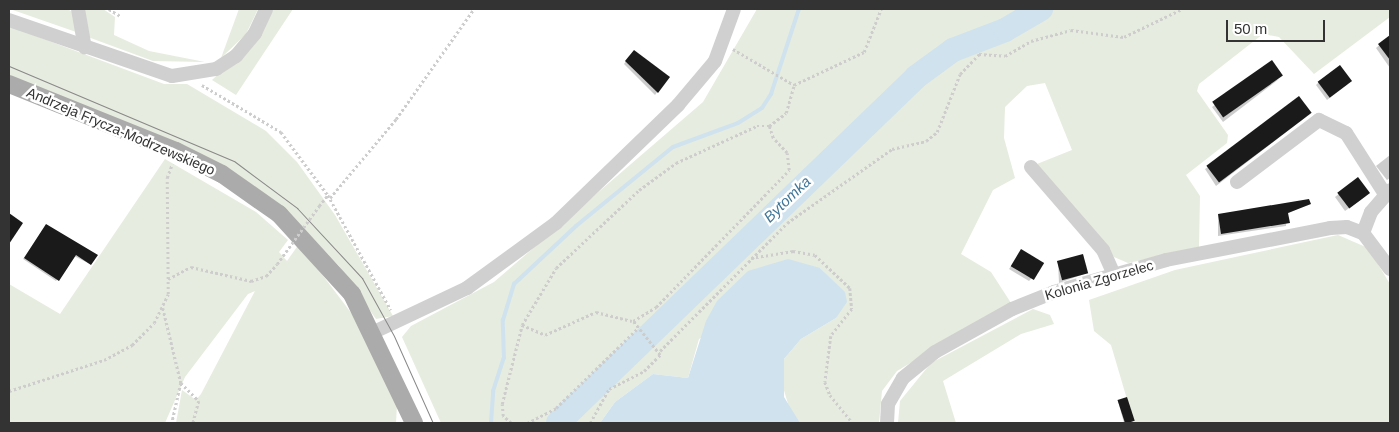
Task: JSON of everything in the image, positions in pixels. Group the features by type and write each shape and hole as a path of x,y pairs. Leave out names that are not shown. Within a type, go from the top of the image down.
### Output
{"main road":[{"name":"Andrzeja Frycza-Modrzewskiego","path":"9,84 176,151 222,174 279,214 352,294 374,332 414,423"}],"street":[{"path":"77,9 85,47"},
{"path":"9,20 172,76 216,69 236,56 255,33 266,9"},
{"path":"374,332 467,288 556,223 678,105 723,44 734,9"},
{"path":"1237,182 1319,120 1346,133 1387,192 1370,212 1363,234 1390,269"},
{"path":"1031,168 1103,250 1114,275"},
{"name":"Kolonia Zgorzelec","path":"887,423 893,391 935,352 1012,309 1114,275 1306,231 1348,227 1363,234"}],"path":[{"path":"109,9 120,16"},
{"path":"168,279 190,267 251,281 266,276 277,264 319,206 396,119 474,9"},
{"path":"511,423 503,416 502,404 522,325 556,268 645,186 710,147 756,126 770,126 786,113 794,85 864,52 881,9"},
{"path":"590,423 598,405 617,383 653,364 660,351 787,222 892,149 926,141 937,132 960,74 979,54 1005,56 1030,41 1072,30 1124,36 1182,9"},
{"path":"723,44 774,71 794,85"},
{"path":"199,84 281,132 329,196 397,322"},
{"path":"632,321 656,307 783,181 790,162 770,126"},
{"path":"172,423 181,383 162,308 168,279 167,178 176,151"},
{"path":"750,258 793,251 815,255 850,288 852,309 831,336 825,382 830,395 853,423"},
{"path":"9,390 104,360 132,345 162,308"},
{"path":"522,325 545,335 596,312 632,321 660,351"},
{"path":"528,423 556,408 638,328"},
{"path":"181,383 200,403 193,423"}],"shaded area":[{"path":"10,9 67,9 75,13 79,33"},
{"path":"82,9 103,9 115,17 114,35 149,51 205,62 153,61 88,37"},
{"path":"239,9 258,9 246,34 221,58"},
{"path":"273,9 293,9 236,95 212,80 262,33"},
{"path":"757,9 1390,9 1390,17 1314,74 1279,37 1263,34 1199,84 1197,91 1228,135 1227,143 1186,175 1200,196 1199,247 1128,263 1114,257 1037,164 1072,150 1045,83 1027,86 1005,107 1004,138 1015,178 993,190 961,254 991,272 1011,303 897,371 882,391 879,423 800,423 790,410 782,384 784,359 801,339 836,318 845,293 820,268 699,339 688,378 653,374 615,402 600,423 441,423 402,337 411,326 494,282 703,102"},
{"path":"9,26 164,84 187,84 266,131 297,162 335,215 393,316 376,319 339,266 294,218 9,76"},
{"path":"165,159 256,212 288,240 279,252 287,261 299,244 355,318 397,405 396,423 176,423 182,390 196,400 201,394 255,291 248,294 185,377 165,423 9,423 9,284 60,314"},
{"path":"1338,235 1368,248 1390,284 1390,423 1134,423 1111,345 1094,331 1089,300 1175,270"},
{"path":"1033,309 1050,315 1054,324 1021,334 943,381 956,423 898,423 900,401 931,363"}],"water":[{"path":"788,259 820,268 845,292 847,302 836,318 801,339 784,359 784,397 800,423 600,423 615,402 653,374 688,378 706,321 717,301 748,271"}],"building":[{"path":"1390,35 1390,60 1378,44"},
{"path":"634,50 670,77 658,93 625,61"},
{"path":"1272,60 1283,76 1223,117 1212,102"},
{"path":"1340,65 1352,81 1330,98 1318,82"},
{"path":"1299,96 1312,113 1219,183 1206,166"},
{"path":"1358,177 1370,193 1349,209 1337,193"},
{"path":"1309,199 1311,204 1288,213 1290,223 1221,234 1218,214"},
{"path":"9,213 23,223 9,244"},
{"path":"46,224 98,255 91,265 76,255 59,281 24,258"},
{"path":"1021,249 1044,263 1034,280 1011,266"},
{"path":"1083,254 1088,273 1062,280 1057,261"},
{"path":"1127,397 1135,421 1125,423 1117,400"}],"waterway":[{"path":"491,423 493,391 504,358 503,320 514,284 576,226 673,147 738,123 762,108 771,94 799,9"},
{"name":"Bytomka","path":"558,423 916,77 953,50 1005,30 1041,9"}],"tram line":[{"path":"9,66 234,161 297,208 362,278 394,336 433,423"}]}
